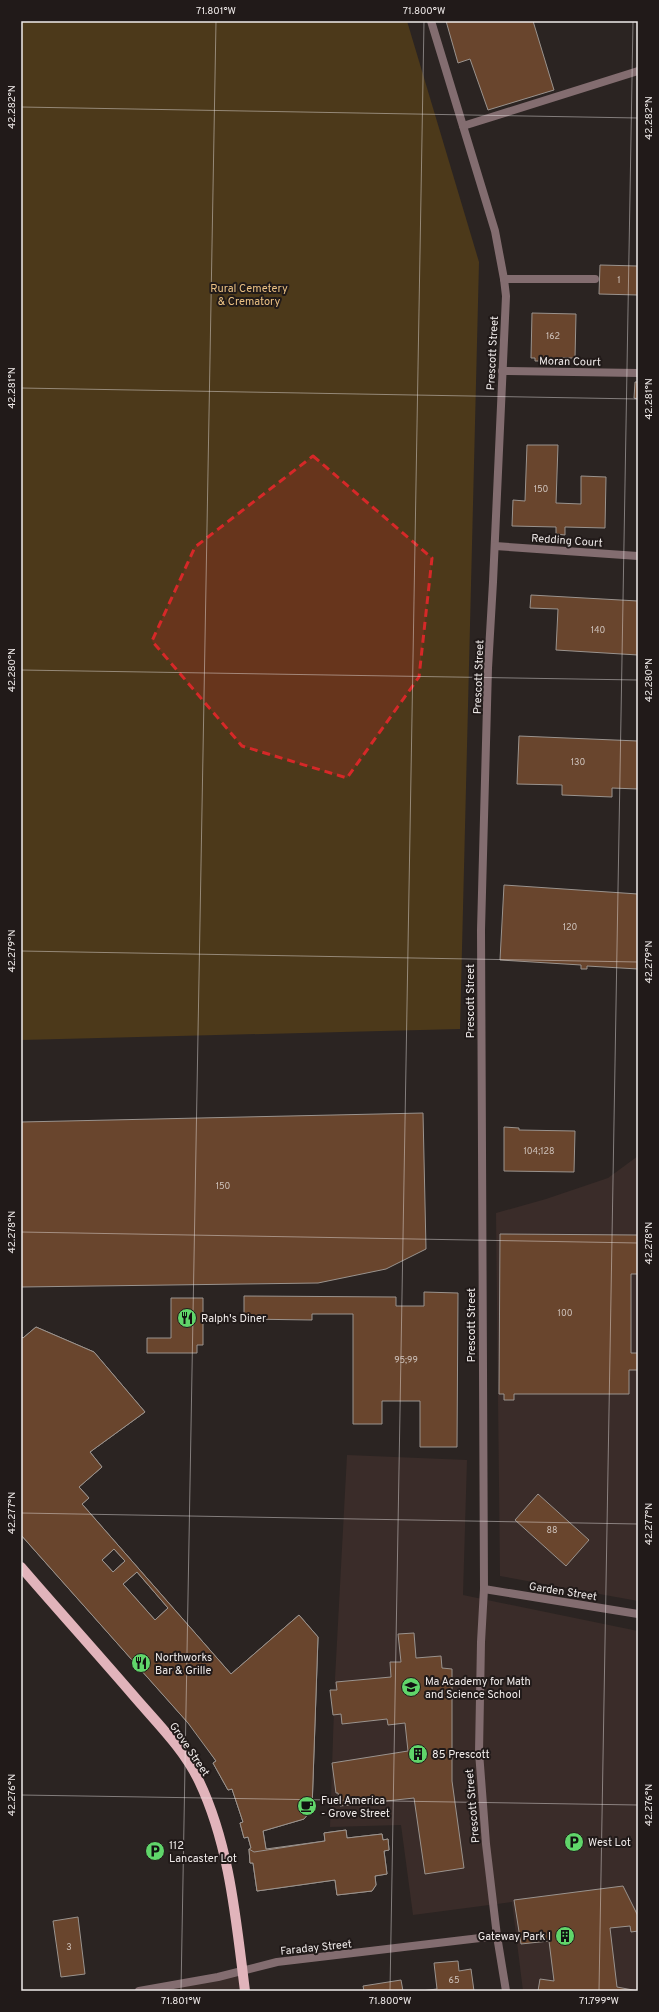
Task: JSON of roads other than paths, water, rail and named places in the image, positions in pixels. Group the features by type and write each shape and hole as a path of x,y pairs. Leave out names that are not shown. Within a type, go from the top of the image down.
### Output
{"main road":[{"name":"Grove Street","path":"21,1567 167,1733 198,1780 208,1801 221,1845 245,1991"}],"street":[{"name":"Prescott Street","path":"431,21 495,231 504,279 505,316 488,668 481,930 484,1589 481,1642 479,1752 486,1844 497,1936 506,1991"},
{"path":"463,126 638,71"},
{"path":"504,279 595,279"},
{"name":"Moran Court","path":"502,371 638,373"},
{"name":"Redding Court","path":"495,546 638,556"},
{"name":"Garden Street","path":"484,1589 638,1614"},
{"name":"Faraday Street","path":"139,1991 218,1977 277,1962 497,1936"}],"place":[{"name":"Ralph's Diner","path":"187,1318"},
{"name":"Northworks Bar & Grille","path":"141,1663"},
{"name":"Ma Academy for Math and Science School","path":"411,1687"},
{"name":"85 Prescott","path":"418,1754"},
{"name":"Fuel America - Grove Street","path":"307,1806"},
{"name":"West Lot","path":"574,1842"},
{"name":"112 Lancaster Lot","path":"155,1851"},
{"name":"Gateway Park I","path":"565,1936"}],"park label":[{"name":"Rural Cemetery & Crematory","path":"249,294"}]}
